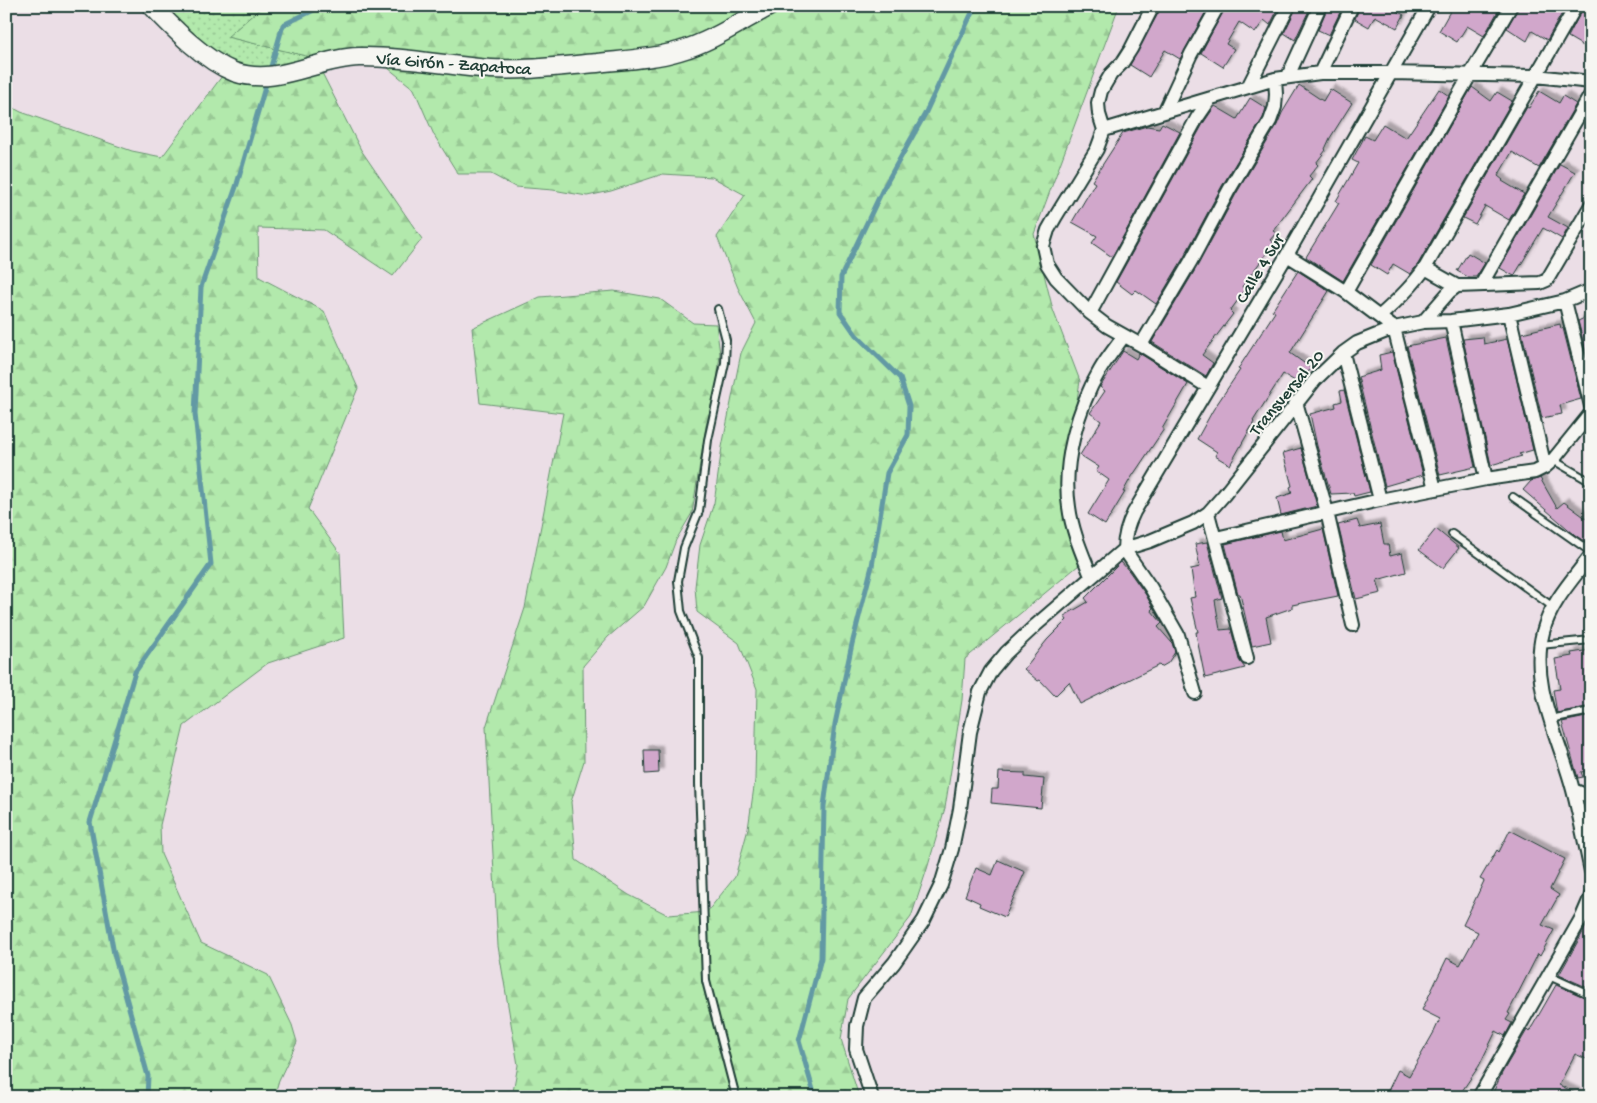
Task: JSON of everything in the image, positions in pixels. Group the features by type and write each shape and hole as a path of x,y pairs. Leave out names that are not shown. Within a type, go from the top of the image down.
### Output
{"main road":[{"name":"Vía Girón - Zapatoca","path":"152,6 180,36 215,62 233,72 252,76 285,74 330,60 358,57 390,58 492,69 527,69 645,58 679,51 702,42 770,6"}],"street":[{"path":"1153,6 1131,49 1111,74 1101,91 1098,104 1104,130 1097,149 1048,230 1043,246 1048,264 1056,278 1090,313 1208,387"},
{"path":"1165,110 1191,54 1218,6"},
{"path":"1248,87 1289,6"},
{"path":"1288,76 1320,6"},
{"path":"1320,73 1352,6"},
{"name":"Calle 4 Sur","path":"1124,549 1124,539 1134,512 1287,255 1429,6"},
{"path":"1346,292 1511,6"},
{"path":"1380,316 1401,298 1425,268 1576,6"},
{"path":"1104,130 1165,110 1288,76 1320,73 1392,73 1536,76 1591,82"},
{"path":"1141,345 1270,121 1275,107 1275,80"},
{"path":"1481,285 1591,94"},
{"path":"1090,313 1196,118 1210,99"},
{"path":"1425,268 1457,286 1540,283 1548,280 1591,205"},
{"path":"1287,255 1346,292 1394,328 1436,489"},
{"path":"1423,322 1449,292 1457,286"},
{"name":"Transversal 20","path":"1124,549 1174,532 1208,513 1236,481 1315,380 1342,353 1357,343 1394,328 1423,322 1451,321 1509,314 1565,301 1591,290"},
{"path":"1565,301 1591,406"},
{"path":"1509,314 1549,464"},
{"path":"1451,321 1486,479"},
{"path":"1091,576 1075,536 1068,506 1067,474 1072,442 1084,402 1100,370 1124,336"},
{"path":"1342,353 1380,500"},
{"path":"1296,402 1327,512 1353,625"},
{"path":"1216,538 1380,500 1486,479 1535,472 1549,464 1591,412"},
{"path":"1208,513 1246,658"},
{"path":"872,1097 856,1049 857,1026 864,998 894,963 924,920 940,885 952,849 960,810 970,732 980,692 991,671 1006,653 1091,576 1124,549 1151,588 1178,635 1195,693"},
{"path":"1591,554 1553,607 1543,630 1540,645 1540,667 1550,720 1573,790 1591,872"},
{"path":"1573,790 1591,797"},
{"path":"1480,1096 1582,917 1591,896"}],"lane":[{"path":"718,309 726,340 725,363 708,440 699,511 684,548 678,581 681,611 699,658 699,784 706,981 736,1097"},
{"path":"1549,464 1591,482"},
{"path":"1513,497 1591,554"},
{"path":"1452,534 1553,607"},
{"path":"1540,645 1591,640"},
{"path":"1550,720 1591,711"},
{"path":"1549,976 1591,995"}],"green space":[{"path":"164,6 263,6 228,37 315,58 294,67 251,70 231,64 179,24"},
{"path":"263,6 1119,6 1034,234 1053,310 1080,381 1062,495 1079,565 965,659 962,700 945,808 911,917 848,999 841,1039 859,1097 512,1097 518,1065 498,946 486,727 525,608 563,413 480,403 472,328 540,297 614,291 660,299 693,323 716,324 720,354 717,382 706,426 692,513 676,540 666,567 644,606 608,637 583,666 584,761 571,802 576,860 629,895 668,915 707,912 735,877 748,829 755,780 757,689 739,643 697,612 695,587 700,545 714,503 722,447 741,353 756,323 738,288 717,237 745,195 712,177 663,174 611,191 587,196 553,190 515,187 491,174 458,174 434,135 414,89 362,47 315,59 361,150 422,239 393,276 324,230 258,228 259,277 324,311 358,388 308,509 340,553 344,638 268,663 184,726 160,825 161,854 201,943 268,975 292,1025 297,1042 279,1080 274,1097 6,1097 6,104 21,112 132,151 162,157 231,64 254,70 273,70 314,58 227,37"}],"building":[{"path":"1162,6 1209,6 1180,59 1165,50 1149,77 1130,65"},
{"path":"1226,6 1268,6 1277,11 1270,25 1264,20 1255,33 1239,22 1226,44 1234,49 1223,67 1201,53"},
{"path":"1297,6 1311,6 1295,40 1284,33"},
{"path":"1328,6 1343,6 1329,35 1318,30"},
{"path":"1360,6 1387,6 1404,15 1397,28 1375,16 1369,27 1355,19"},
{"path":"1453,6 1501,6 1484,36 1467,26 1457,42 1439,31"},
{"path":"1519,6 1566,6 1547,40 1532,31 1527,41 1507,28"},
{"path":"1584,6 1591,6 1591,38 1585,47 1568,37"},
{"path":"1299,85 1323,101 1330,89 1352,103 1330,138 1326,150 1316,163 1318,165 1309,176 1312,179 1273,231 1276,233 1270,240 1274,243 1242,287 1246,289 1230,311 1233,314 1202,355 1213,363 1206,376 1152,342 1198,265 1236,194"},
{"path":"1472,87 1491,101 1497,92 1512,101 1418,264 1410,274 1393,264 1387,275 1371,265"},
{"path":"1439,89 1449,96 1343,281 1306,257 1339,203 1336,201 1358,163 1352,160 1365,136 1373,140 1383,124 1406,138"},
{"path":"1539,91 1559,103 1563,96 1576,104 1539,168 1512,152 1498,176 1502,181 1524,194 1509,220 1485,206 1475,224 1463,218 1527,107 1529,108"},
{"path":"1250,98 1266,108 1263,118 1222,186 1156,304 1136,290 1132,294 1116,282 1204,122 1215,106 1237,119"},
{"path":"1162,123 1180,132 1112,257 1092,243 1097,236 1072,222 1095,183 1092,181 1123,133 1147,126 1159,128"},
{"path":"1560,164 1575,172 1548,217 1568,228 1562,239 1543,228 1514,276 1500,268"},
{"path":"1468,253 1485,263 1476,277 1468,277 1457,271"},
{"path":"1298,271 1329,291 1290,353 1311,368 1300,384 1283,374 1253,421 1230,465 1215,456 1217,452 1197,439 1213,410 1240,370 1238,369 1275,312 1272,311"},
{"path":"1591,315 1591,371 1578,321"},
{"path":"1560,324 1561,329 1563,328 1581,399 1560,405 1562,414 1542,418 1522,333"},
{"path":"1483,337 1484,344 1507,339 1533,450 1519,454 1522,456 1491,465 1463,339"},
{"path":"1446,338 1475,467 1440,475 1407,346"},
{"path":"1123,351 1136,359 1139,353 1188,384 1162,429 1164,429 1129,481 1123,492 1125,492 1105,525 1088,514 1109,480 1096,471 1099,467 1080,455 1101,421 1090,413 1105,391 1100,387"},
{"path":"1392,352 1423,475 1385,486 1358,377 1381,370 1379,355"},
{"path":"1344,390 1370,492 1354,496 1353,493 1331,494 1310,414 1336,407 1335,403 1342,401 1340,391"},
{"path":"1301,448 1317,506 1281,515 1277,498 1292,493 1290,487 1292,486 1283,453"},
{"path":"1540,478 1557,508 1564,502 1591,522 1591,546 1575,535 1523,490 1531,481"},
{"path":"1357,520 1360,528 1380,524 1384,544 1388,544 1390,556 1402,553 1406,572 1377,580 1381,593 1356,599 1338,525"},
{"path":"1323,529 1338,596 1292,605 1292,608 1266,617 1271,642 1252,646 1240,594 1238,594 1225,544 1281,531 1283,540"},
{"path":"1436,529 1459,548 1443,568 1419,550"},
{"path":"1207,542 1222,598 1215,600 1220,630 1231,629 1239,660 1245,668 1205,678 1197,639 1196,632 1198,632 1190,598 1195,597 1191,569 1200,567 1195,544"},
{"path":"1121,562 1146,595 1153,608 1151,610 1162,623 1158,627 1172,643 1175,652 1168,663 1161,667 1159,665 1080,704 1069,682 1055,696 1040,680 1038,681 1024,669 1047,640 1067,620 1064,616 1088,602 1085,598"},
{"path":"1591,650 1591,706 1557,713 1553,690 1560,689 1555,659 1572,656 1571,653"},
{"path":"1591,716 1591,770 1581,772 1583,777 1578,778 1562,722"},
{"path":"644,750 658,750 659,773 645,774"},
{"path":"999,772 1025,773 1025,777 1044,779 1041,808 991,803 992,789 998,789"},
{"path":"1510,830 1565,859 1550,889 1559,895 1542,925 1554,930 1540,956 1538,954 1508,1013 1510,1014 1506,1020 1512,1023 1505,1036 1496,1031 1479,1066 1458,1097 1454,1097 1444,1091 1439,1096 1431,1093 1429,1097 1385,1097 1398,1070 1409,1076 1434,1032 1440,1019 1422,1010 1447,958 1460,965 1478,932 1463,925 1484,881 1480,879 1497,850 1499,852"},
{"path":"998,860 1025,872 1005,917 979,906 980,903 965,896 976,868 992,875"},
{"path":"1591,918 1591,989 1559,975"},
{"path":"1556,985 1591,1000 1591,1061 1575,1054 1559,1085 1584,1097 1491,1097 1502,1073 1527,1030 1529,1032"}],"waterway":[{"path":"147,1097 148,1076 114,954 90,822 135,672 211,564 195,414 201,287 237,184 283,25 322,6"},
{"path":"815,1097 799,1041 821,958 824,806 835,724 852,644 872,566 887,473 908,435 909,406 900,378 856,335 840,312 841,277 883,189 925,114 975,6"}]}
